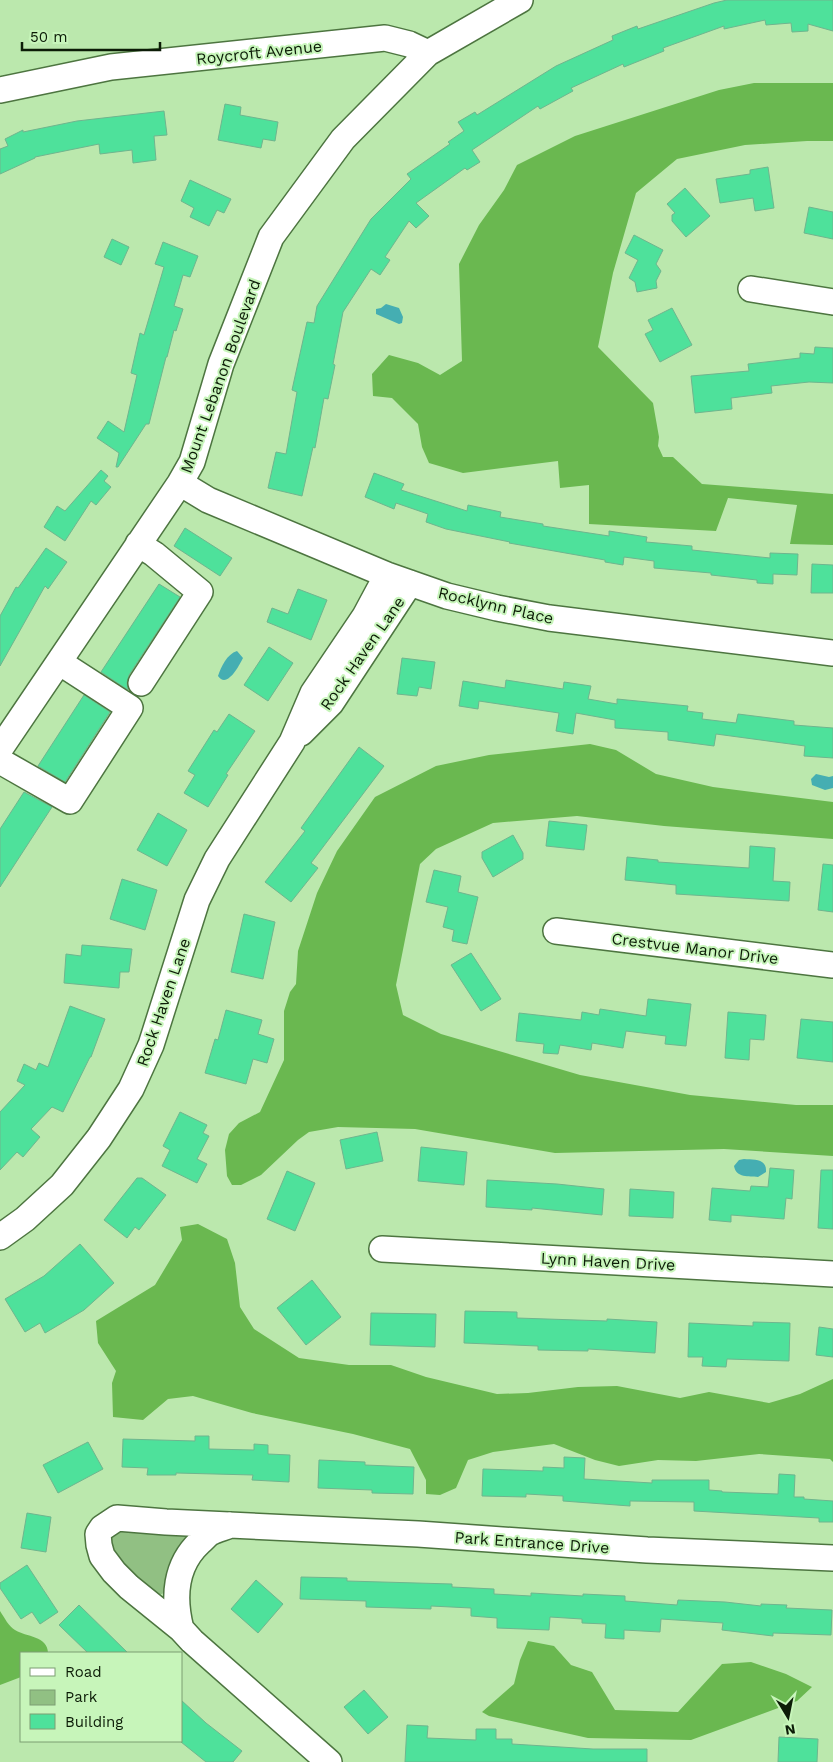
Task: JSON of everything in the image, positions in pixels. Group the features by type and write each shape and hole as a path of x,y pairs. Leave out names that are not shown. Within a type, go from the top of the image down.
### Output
{"street":[{"name":"Mount Lebanon Boulevard","path":"0,749 180,483 192,462 221,364 271,238 343,139 428,54 511,2"},
{"name":"Roycroft Avenue","path":"0,90 111,67 385,38 410,44 428,54"},
{"path":"751,289 833,302"},
{"name":"Rocklynn Place","path":"180,483 208,500 387,575 472,602 549,618 833,653"},
{"path":"138,544 154,554 200,592 141,683"},
{"name":"Rock Haven Lane","path":"0,1237 24,1219 62,1185 99,1138 131,1090 151,1045 201,892 217,859 292,742 331,703 344,665 365,616 387,575"},
{"name":"Rock Haven Lane","path":"344,665 410,583"},
{"path":"0,761 70,802 130,708 59,662"},
{"name":"Crestvue Manor Drive","path":"556,931 833,965"},
{"name":"Lynn Haven Drive","path":"382,1249 833,1274"},
{"name":"Park Entrance Drive","path":"181,1629 114,1572 102,1556 98,1545 98,1534 102,1528 117,1518 418,1534 647,1550 833,1558"},
{"name":"Park Entrance Drive","path":"181,1629 176,1612 176,1600 177,1584 184,1565 194,1547 211,1532 230,1525"},
{"path":"181,1629 192,1641 330,1762"}],"green space":[{"path":"754,83 833,83 833,141 745,145 677,159 636,193 613,273 598,347 653,403 659,437 658,446 663,457 673,457 702,484 833,494 833,545 790,544 797,505 728,498 716,531 589,524 589,485 560,488 558,461 463,473 429,463 422,447 418,424 392,398 373,396 372,374 389,355 418,363 440,375 462,361 459,264 479,225 504,190 517,165 575,136 719,90"},
{"path":"590,744 616,750 656,774 713,787 833,802 833,839 664,826 577,816 493,823 436,849 420,864 396,985 403,1015 441,1034 580,1075 690,1095 796,1105 833,1105 833,1156 724,1149 555,1153 415,1129 338,1127 309,1132 261,1175 241,1185 232,1185 227,1176 225,1150 229,1134 239,1123 260,1112 284,1060 284,1011 290,992 296,984 298,951 317,893 337,851 375,797 436,766 489,755"},
{"path":"198,1224 227,1239 235,1263 240,1307 254,1329 299,1358 349,1365 391,1365 426,1377 497,1394 528,1393 578,1387 617,1386 680,1398 709,1392 769,1403 800,1394 833,1379 833,1462 830,1459 759,1454 696,1461 658,1460 619,1466 595,1460 554,1444 493,1452 468,1460 456,1488 440,1495 426,1494 426,1480 410,1449 353,1434 252,1413 193,1396 168,1399 143,1420 113,1417 112,1383 116,1371 98,1343 96,1321 155,1285 182,1240 180,1227"},
{"path":"119,1529 183,1533 188,1542 167,1592 156,1596 109,1553 109,1535"},
{"path":"0,1611 13,1629 40,1640 47,1647 48,1652 20,1652 20,1677 0,1685"},
{"path":"528,1641 554,1646 571,1665 592,1672 615,1710 678,1712 722,1664 751,1662 786,1674 812,1687 797,1701 691,1740 588,1738 489,1716 482,1712 514,1684 520,1660"}],"water":[{"path":"386,304 399,308 403,317 402,323 399,324 376,314 376,309"},
{"path":"237,651 243,658 236,671 229,678 221,679 218,676 227,658"},
{"path":"816,774 833,776 833,788 825,790 812,785 811,779"},
{"path":"739,1160 762,1162 766,1167 766,1172 758,1177 737,1173 734,1166"}],"building":[{"path":"727,0 833,0 833,31 808,24 808,31 792,32 791,23 766,25 765,20 724,29 724,26 663,48 664,51 624,67 623,64 571,88 573,91 540,109 538,106 472,150 480,162 467,170 465,168 416,203 429,216 416,228 409,221 385,257 390,260 380,275 371,269 343,312 328,399 324,398 315,448 313,447 302,496 268,488 276,452 286,454 297,392 292,390 307,322 314,323 317,306 371,219 411,179 407,174 450,144 448,142 464,131 458,122 475,112 477,115 556,66 613,40 612,36 637,26 638,29"},
{"path":"225,104 241,107 240,115 278,122 275,141 263,139 261,148 218,140"},
{"path":"164,111 167,135 154,136 156,160 133,163 132,150 100,154 99,144 35,157 0,174 0,149 8,146 5,139 23,130 23,132 77,121"},
{"path":"768,167 774,208 755,211 753,198 720,203 716,179 750,174 750,170"},
{"path":"190,180 231,199 224,213 217,210 209,226 190,217 194,208 181,201"},
{"path":"685,188 710,216 686,237 672,221 672,215 675,213 667,204"},
{"path":"809,207 833,212 833,239 804,233"},
{"path":"634,235 663,250 656,264 661,271 656,281 657,288 637,292 635,282 629,278 638,260 625,253"},
{"path":"112,239 129,247 121,265 104,257"},
{"path":"163,242 198,256 190,277 183,275 174,306 183,309 166,357 149,424 146,424 118,467 116,467 119,453 97,438 108,421 124,432 137,375 131,373 140,333 144,335 164,267 155,264"},
{"path":"672,308 692,345 660,362 645,334 653,330 648,320"},
{"path":"815,347 833,348 833,383 809,382 771,386 772,393 731,398 732,409 695,413 691,376 749,371 748,364 800,358 800,353 814,354"},
{"path":"101,470 108,476 104,481 111,487 96,505 91,501 65,541 44,527 57,506 65,511"},
{"path":"374,473 404,484 401,490 467,511 468,505 501,512 500,517 543,524 543,526 609,536 609,531 647,537 646,542 692,546 692,550 770,558 770,553 798,554 797,575 773,574 773,584 757,583 757,580 711,575 711,573 654,568 654,561 624,557 623,565 605,562 605,560 509,543 446,529 426,522 428,514 396,503 394,509 365,497"},
{"path":"185,528 232,558 220,576 174,546"},
{"path":"46,548 67,562 48,589 45,586 0,666 0,616 16,587 18,588"},
{"path":"812,564 833,565 833,593 811,593"},
{"path":"159,584 180,597 129,675 128,690 101,672"},
{"path":"298,589 327,600 311,640 267,622 272,608 288,614"},
{"path":"269,647 293,663 268,701 244,685"},
{"path":"402,658 435,662 431,689 419,687 417,696 397,694"},
{"path":"506,680 563,689 564,682 591,686 588,699 617,704 617,699 688,706 687,711 703,713 702,719 736,723 738,714 794,721 794,725 833,728 833,758 804,756 805,746 716,734 714,746 668,740 668,732 615,728 615,720 576,713 573,734 556,731 559,713 479,701 478,709 459,706 463,681 505,688"},
{"path":"84,695 110,712 65,782 38,766"},
{"path":"229,714 255,731 226,774 228,775 208,807 184,793 195,775 188,771 214,730 217,732"},
{"path":"359,747 384,766 311,863 318,868 291,902 265,882 305,831 301,828"},
{"path":"24,792 52,807 0,887 0,829"},
{"path":"158,813 187,830 167,866 137,850"},
{"path":"549,821 587,825 584,850 546,846"},
{"path":"513,835 523,853 523,859 493,877 482,858 482,852"},
{"path":"750,846 775,848 773,881 790,882 789,901 676,894 676,885 625,880 627,857 658,860 658,862 749,868"},
{"path":"823,864 833,865 833,912 818,910"},
{"path":"434,870 461,876 458,892 478,897 467,944 452,941 454,930 443,927 448,907 426,902"},
{"path":"122,879 157,890 145,930 110,919"},
{"path":"244,914 275,922 263,979 231,972"},
{"path":"82,945 132,949 129,972 120,972 119,988 64,983 66,954 81,956"},
{"path":"471,953 501,999 481,1011 451,965"},
{"path":"648,999 691,1004 686,1046 665,1044 666,1036 626,1031 623,1048 592,1043 591,1050 560,1045 558,1054 543,1053 544,1044 516,1041 519,1013 581,1020 582,1012 599,1015 600,1009 646,1016"},
{"path":"70,1006 105,1019 91,1057 63,1112 52,1107 31,1129 40,1137 23,1157 17,1152 0,1170 0,1112 25,1085 17,1081 24,1064 36,1070 39,1063 48,1067"},
{"path":"226,1010 262,1020 258,1034 274,1039 267,1063 253,1059 246,1084 205,1073 215,1039 218,1040"},
{"path":"728,1012 766,1015 764,1040 750,1039 749,1060 725,1058"},
{"path":"801,1019 833,1022 833,1062 797,1058"},
{"path":"180,1112 207,1125 203,1133 209,1136 197,1159 207,1164 197,1183 162,1166 170,1150 163,1146"},
{"path":"377,1132 383,1161 346,1169 340,1140"},
{"path":"421,1147 467,1152 464,1185 418,1181"},
{"path":"770,1168 794,1170 792,1199 786,1198 784,1219 731,1215 731,1222 709,1220 712,1188 750,1191 751,1186 768,1187"},
{"path":"821,1170 833,1170 833,1229 818,1228"},
{"path":"287,1171 315,1183 295,1231 267,1219"},
{"path":"137,1178 142,1178 166,1195 139,1230 135,1227 127,1238 104,1220"},
{"path":"487,1180 604,1189 602,1215 532,1208 532,1210 486,1207"},
{"path":"630,1189 674,1192 673,1218 629,1216"},
{"path":"80,1244 114,1283 84,1310 45,1333 40,1323 25,1332 5,1299 44,1276"},
{"path":"312,1280 341,1317 306,1345 277,1308"},
{"path":"465,1311 517,1312 517,1318 607,1321 607,1319 657,1322 655,1353 588,1349 588,1351 538,1350 538,1346 464,1343"},
{"path":"371,1313 436,1314 435,1347 370,1345"},
{"path":"753,1322 790,1323 789,1361 727,1359 726,1367 702,1366 703,1357 688,1357 689,1323 753,1326"},
{"path":"819,1327 833,1329 833,1357 816,1355"},
{"path":"195,1436 209,1436 209,1449 254,1450 254,1444 268,1445 268,1454 290,1455 289,1482 252,1480 253,1475 176,1473 176,1475 147,1475 148,1468 122,1467 123,1439 195,1441"},
{"path":"88,1442 103,1469 58,1493 43,1465"},
{"path":"564,1457 585,1458 584,1479 652,1483 652,1480 709,1480 709,1490 722,1492 778,1494 779,1474 795,1475 794,1497 833,1501 833,1522 819,1522 819,1518 694,1511 694,1502 630,1501 630,1506 563,1501 563,1496 526,1494 526,1497 482,1496 483,1469 543,1471 543,1467 564,1468"},
{"path":"319,1460 365,1462 365,1465 414,1467 413,1494 372,1493 372,1490 318,1488"},
{"path":"27,1513 51,1517 46,1552 21,1548"},
{"path":"27,1565 58,1612 40,1624 32,1612 21,1619 0,1588 0,1583"},
{"path":"301,1577 347,1578 347,1581 452,1584 452,1587 494,1589 494,1594 531,1596 531,1593 625,1596 625,1601 677,1605 678,1600 761,1606 761,1604 787,1605 786,1608 832,1610 831,1635 773,1633 773,1636 722,1630 723,1623 661,1619 660,1632 624,1630 624,1639 605,1638 606,1624 582,1623 582,1619 550,1617 549,1630 497,1628 497,1618 471,1616 471,1608 431,1606 431,1609 366,1607 366,1601 300,1599"},
{"path":"256,1580 283,1604 258,1633 231,1609"},
{"path":"79,1605 127,1652 87,1652 59,1625"},
{"path":"364,1690 388,1717 368,1734 344,1707"},
{"path":"182,1701 206,1723 242,1751 233,1762 206,1762 181,1742"},
{"path":"407,1725 428,1726 427,1738 476,1740 476,1729 496,1729 496,1739 512,1739 512,1744 593,1749 647,1749 647,1762 405,1762"},
{"path":"779,1737 818,1739 817,1762 778,1762"}]}
